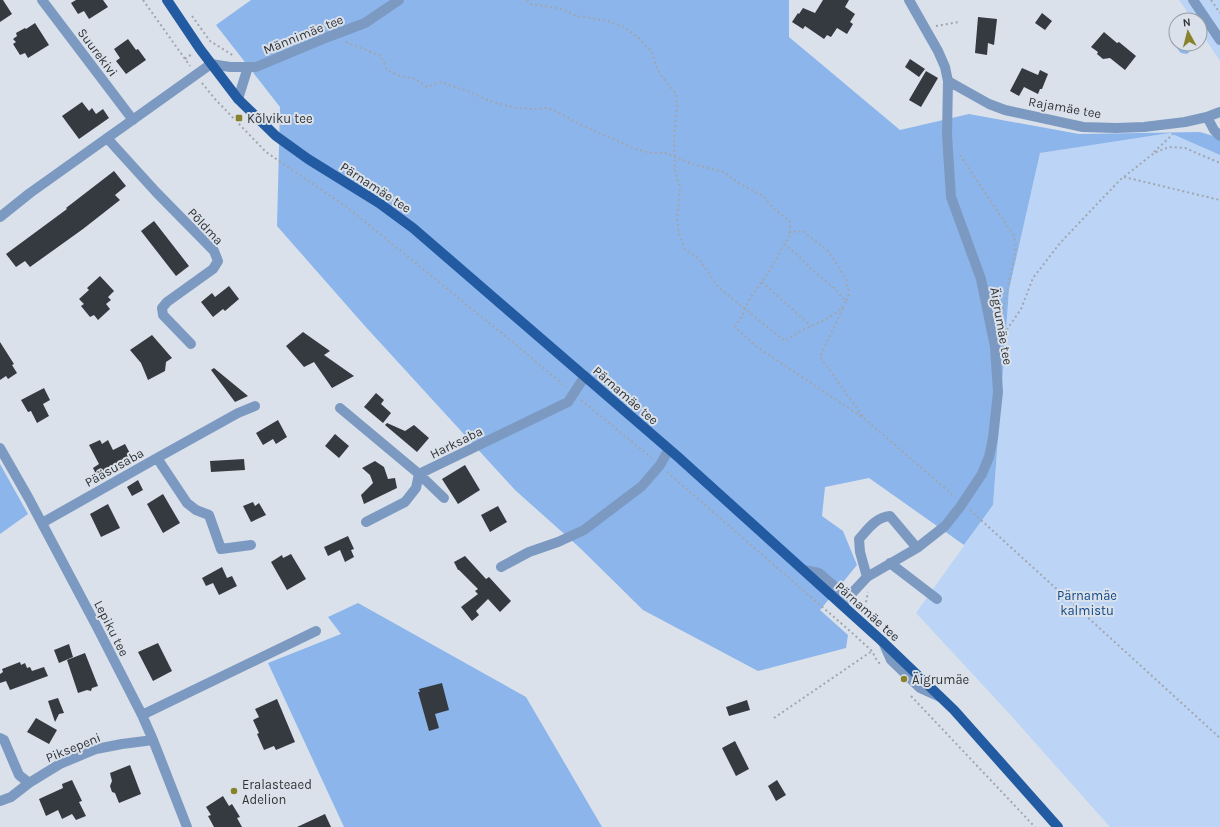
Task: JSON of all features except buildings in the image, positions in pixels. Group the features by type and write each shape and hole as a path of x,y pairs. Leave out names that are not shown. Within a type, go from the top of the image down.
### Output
{"main road":[{"name":"Pärnamäe tee","path":"167,0 211,64 238,98 276,136 308,159 379,203 413,228 669,449 860,620 941,698 1058,827"}],"street":[{"name":"Suurekivi","path":"42,0 133,120"},
{"name":"Männimäe tee","path":"211,64 230,67 256,67 365,23 399,0"},
{"name":"Äigrumäe tee","path":"842,604 869,576 918,548 945,526 963,503 982,474 989,457 993,438 998,392 995,347 981,279 951,197 947,135 948,81 945,67 909,0"},
{"path":"1193,0 1220,40"},
{"path":"0,217 30,193 211,64"},
{"path":"238,98 246,67"},
{"name":"Rajamäe tee","path":"948,81 989,104 1005,110 1083,127 1144,127 1207,118 1220,112"},
{"path":"1207,118 1214,130 1220,136"},
{"name":"Põldma","path":"107,138 156,192 214,251 218,261 213,269 167,302 162,308 163,315 191,344"},
{"name":"Harksaba","path":"340,408 419,474 568,402 585,376"},
{"path":"157,458 238,413 255,406"},
{"name":"Lepiku tee","path":"0,448 42,523 142,715 187,827"},
{"path":"501,567 529,552 558,542 584,530 642,486 660,465 669,449"},
{"name":"Pääsusaba","path":"42,523 157,458 187,503 196,510 209,515 221,549 251,545"},
{"path":"419,474 444,498"},
{"path":"366,522 405,502 416,488 419,474"},
{"path":"869,576 860,552 859,539 872,525 883,517 890,516 918,548"},
{"path":"890,563 937,599"},
{"path":"142,715 316,630"},
{"path":"0,738 4,740 19,775 29,783"},
{"name":"Piksepeni","path":"0,801 11,797 29,783 60,764 96,749 153,740"}],"path":[{"path":"144,0 195,74 215,99 266,152 348,208 515,344 660,465 850,631 872,651 881,665"},
{"path":"526,0 531,4 563,9 577,16 608,21 622,26 639,38 652,52 660,74 676,94 677,106 674,139 675,172 680,187 677,217 679,234 685,248 699,259 719,288 744,310 785,341 843,308 849,294 846,279 828,251 803,231 790,232"},
{"path":"1211,0 1220,13"},
{"path":"189,12 210,41 233,54 246,67"},
{"path":"925,28 959,22"},
{"path":"340,39 353,46 381,56 387,70 400,76 415,79 427,87 441,82 470,92 487,100 508,106 531,109 548,108 579,124 633,148 675,156 692,164 724,172 763,196 776,210 790,221 790,235 768,273 749,300 735,327 757,347 865,419 963,503 1220,738"},
{"path":"185,59 193,53"},
{"path":"995,347 1021,309 1033,278 1060,243 1124,177 1154,153 1185,122"},
{"path":"1154,153 1169,147 1185,148 1220,162"},
{"path":"958,152 1014,236 1016,248 1000,324"},
{"path":"1124,177 1220,200"},
{"path":"784,245 801,258 846,301"},
{"path":"762,282 812,326"},
{"path":"846,301 820,357 865,419"},
{"path":"850,631 863,616 869,576"},
{"path":"774,718 883,642"},
{"path":"908,693 1035,827"}],"green space":[{"path":"1179,0 1220,0 1220,61 1208,43 1208,12 1187,12"},
{"name":"Pärnamäe kalmistu","path":"1170,133 1220,155 1220,827 1110,827 1005,709 916,613 993,505 1009,290 1040,153"}],"shaded area":[{"path":"251,0 789,0 789,37 900,130 969,114 1079,134 1200,132 1220,138 1220,155 1170,133 1040,153 1009,290 993,505 964,545 869,478 825,487 822,516 843,531 857,565 820,610 848,635 846,648 758,671 643,610 580,548 515,490 364,325 277,226 280,107 216,25"},
{"path":"1180,52 1189,52 1187,54"},
{"path":"0,464 28,514 0,534"},
{"path":"358,603 526,697 602,827 344,827 268,663 341,634 328,617"}],"place":[{"name":"Kõlviku tee","path":"239,118"},
{"name":"Äigrumäe","path":"904,679"},
{"name":"Eralasteaed Adelion","path":"234,791"}]}
